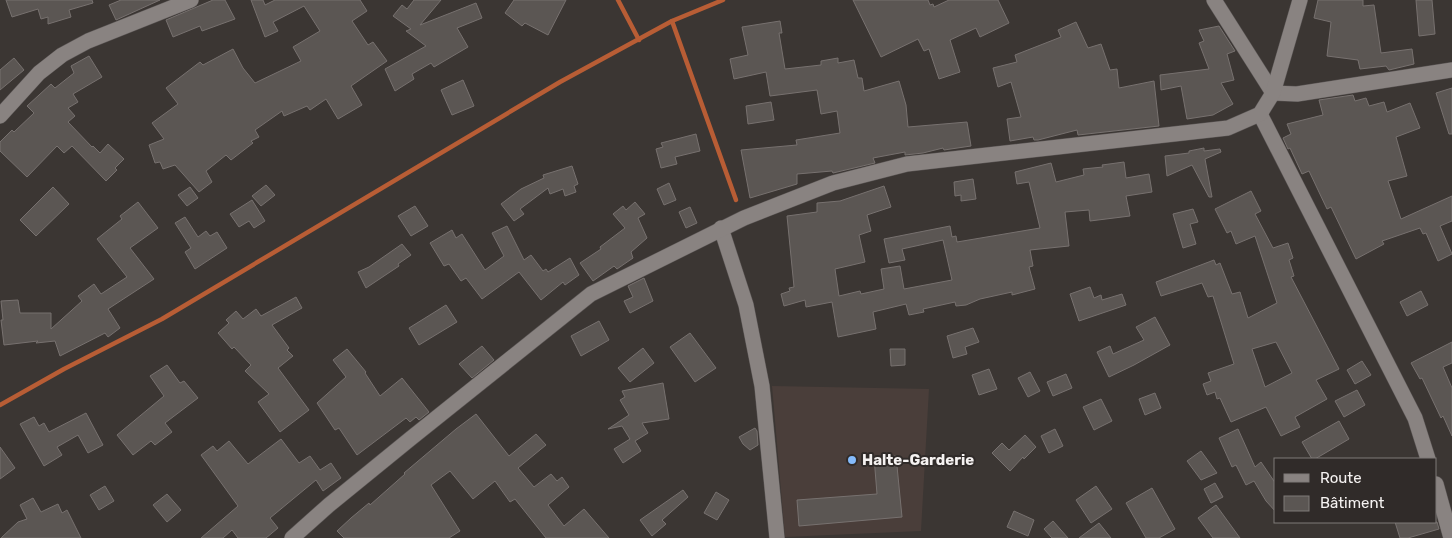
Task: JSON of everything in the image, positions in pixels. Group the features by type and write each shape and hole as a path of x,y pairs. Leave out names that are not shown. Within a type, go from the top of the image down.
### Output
{"street":[{"path":"0,116 39,73 62,55 88,41 191,0"},
{"path":"1214,0 1273,93"},
{"path":"292,538 410,438 591,294 721,228 833,183 907,164 1228,128 1260,114 1273,93 1300,0"},
{"path":"1273,93 1297,94 1452,70"},
{"path":"1260,114 1415,418 1428,458"},
{"path":"721,228 746,305 762,386 777,538"},
{"path":"1437,488 1451,538"}],"shaded area":[{"name":"Halte-Garderie","path":"772,386 929,389 921,531 785,537"}],"building":[{"path":"6,0 92,0 93,3 69,10 71,17 48,24 48,17 41,19 38,9 12,17"},
{"path":"121,0 160,0 116,20 109,5"},
{"path":"213,0 225,0 235,19 202,31 200,26 173,37 166,20"},
{"path":"251,0 263,0 265,5 275,0 360,0 367,11 352,21 368,45 373,42 387,61 351,86 362,105 338,119 326,99 310,110 307,106 284,116 282,111 255,130 259,137 251,141 253,143 231,160 226,155 206,171 212,182 199,192 175,165 163,169 160,162 155,163 149,145 164,139 152,123 178,104 166,88 200,62 203,65 233,49 243,68 255,83 301,61 293,47 320,31 304,6 273,22 278,31 265,37"},
{"path":"414,0 441,0 420,25 476,3 482,18 457,28 468,47 434,67 431,63 412,74 414,79 395,91 385,69 426,46 406,31 411,29 393,16 402,5 407,9"},
{"path":"514,0 566,0 548,35 525,23 522,26 505,13"},
{"path":"853,0 928,0 930,5 933,4 934,7 949,0 998,0 1009,23 980,37 976,28 950,40 960,72 939,79 929,49 924,51 918,39 881,57"},
{"path":"1318,0 1363,0 1363,6 1374,5 1381,53 1412,49 1414,64 1389,70 1386,66 1360,69 1358,60 1327,56 1331,22 1314,18"},
{"path":"1416,0 1432,0 1435,34 1419,36"},
{"path":"780,21 782,33 779,33 785,69 821,65 821,61 838,58 838,63 854,60 858,78 862,78 864,91 899,81 906,105 908,127 967,122 971,146 944,150 943,148 905,155 905,152 873,158 875,163 833,173 832,171 797,174 797,184 750,198 741,150 797,145 796,140 840,133 837,111 821,114 817,90 770,96 766,72 734,79 730,59 748,55 742,27"},
{"path":"1076,22 1088,48 1101,44 1110,70 1117,69 1119,88 1154,81 1159,126 1078,135 1077,130 1038,140 1034,140 1033,137 1010,141 1007,119 1021,117 1011,82 998,87 993,68 1017,62 1015,55 1061,37 1058,30"},
{"path":"1219,26 1235,51 1227,54 1234,80 1221,83 1233,104 1213,115 1187,119 1181,86 1161,90 1160,75 1209,69 1199,43 1204,41 1199,30"},
{"path":"89,56 102,77 73,94 78,102 68,108 75,116 68,122 100,153 108,144 124,159 115,168 117,170 106,181 72,146 64,153 57,146 27,177 0,151 0,142 34,113 27,106 51,84 55,88 74,73 71,66"},
{"path":"14,58 24,70 0,90 0,70"},
{"path":"463,80 474,106 452,115 441,90"},
{"path":"1452,88 1452,134 1449,134 1436,93"},
{"path":"1353,95 1355,101 1366,98 1369,106 1384,102 1387,112 1410,103 1420,128 1396,137 1407,176 1388,181 1401,219 1452,196 1452,221 1440,226 1452,254 1438,261 1426,233 1423,234 1420,228 1382,241 1384,244 1356,259 1331,207 1327,209 1309,171 1302,174 1290,148 1288,149 1283,138 1291,134 1287,124 1323,115 1319,100"},
{"path":"771,102 774,120 748,124 746,106"},
{"path":"696,134 700,151 675,157 677,164 661,168 656,149 663,147 661,143"},
{"path":"1204,148 1204,151 1220,149 1221,152 1205,159 1212,197 1209,197 1192,165 1167,176 1165,156 1189,153 1189,151"},
{"path":"1124,162 1126,178 1149,174 1152,192 1126,196 1130,216 1090,221 1089,210 1065,212 1069,246 1030,250 1033,266 1029,267 1035,289 1012,295 1012,292 980,299 966,305 956,306 955,302 923,309 924,312 909,315 906,304 873,312 876,329 838,337 832,302 806,307 805,300 784,306 781,294 790,291 789,288 794,287 787,216 817,212 817,203 840,201 884,186 891,207 867,215 871,231 859,235 865,262 835,269 839,296 860,291 861,294 884,289 881,269 900,266 904,289 952,280 943,240 902,249 905,260 889,263 884,239 950,226 952,237 956,236 957,242 1040,228 1029,182 1017,184 1015,172 1051,163 1056,182 1084,175 1083,169"},
{"path":"572,166 578,184 574,186 576,192 565,196 563,189 550,194 548,188 520,209 524,214 514,221 501,204 521,189 544,178 543,175"},
{"path":"973,179 976,199 961,201 961,195 955,196 954,182"},
{"path":"669,183 676,200 664,205 657,189"},
{"path":"266,185 275,195 261,206 252,196"},
{"path":"53,187 69,204 36,236 20,220"},
{"path":"190,187 198,198 187,206 178,195"},
{"path":"1251,191 1261,211 1255,214 1273,248 1288,243 1293,258 1289,260 1294,276 1291,277 1339,369 1316,380 1327,399 1295,417 1300,427 1281,436 1266,407 1231,422 1220,398 1217,399 1215,392 1207,395 1203,384 1211,381 1208,373 1234,364 1213,296 1208,297 1202,283 1161,296 1156,282 1214,260 1216,265 1220,263 1232,294 1240,292 1248,318 1277,303 1255,236 1236,244 1231,231 1227,233 1215,209","holes":["1276,342 1292,373 1265,387 1252,349"]},
{"path":"252,200 265,221 254,228 249,221 239,227 230,214"},
{"path":"138,202 158,228 130,248 154,279 108,309 120,328 108,337 105,333 60,356 55,341 4,345 1,301 18,300 20,313 51,313 51,329 82,301 78,296 94,284 101,294 127,277 97,239 122,219 120,216"},
{"path":"635,202 645,214 638,218 647,238 631,252 633,258 617,269 614,266 593,281 580,263 601,249 600,247 625,228 613,214 623,206 626,210"},
{"path":"415,206 428,226 411,236 398,216"},
{"path":"690,207 697,223 686,228 679,212"},
{"path":"1193,209 1198,222 1190,224 1196,244 1183,248 1173,214"},
{"path":"185,217 198,237 206,231 210,236 217,232 227,248 195,269 185,252 191,248 175,223"},
{"path":"507,226 524,260 531,255 543,271 546,269 548,272 570,258 579,275 565,285 563,282 541,300 519,272 482,299 466,278 461,281 449,264 444,266 430,243 452,230 456,238 462,234 485,270 504,256 492,233"},
{"path":"402,244 411,255 398,264 399,266 366,288 358,272 369,267"},
{"path":"644,278 653,301 630,313 624,301 633,297 628,286"},
{"path":"1090,287 1094,298 1101,295 1102,300 1122,294 1126,305 1079,321 1070,294"},
{"path":"1421,291 1428,305 1407,316 1400,302"},
{"path":"296,297 302,308 272,325 289,348 287,350 293,356 278,368 309,410 280,432 258,402 269,394 245,371 251,365 234,347 232,349 218,333 229,323 226,320 236,311 243,319 256,309 261,316"},
{"path":"446,305 457,322 419,345 409,328"},
{"path":"1155,317 1170,345 1109,377 1097,352 1110,346 1113,354 1144,340 1136,327"},
{"path":"599,321 609,340 581,356 571,336"},
{"path":"973,328 979,342 965,347 967,354 953,358 947,336"},
{"path":"690,333 716,368 695,382 670,347"},
{"path":"1452,342 1452,363 1443,367 1452,388 1452,436 1443,416 1441,418 1422,378 1420,379 1411,363"},
{"path":"482,346 494,360 472,378 459,364"},
{"path":"643,348 654,363 630,382 618,368"},
{"path":"347,349 366,372 380,396 402,378 429,412 419,420 416,417 410,422 406,418 357,455 339,428 335,430 317,403 346,377 333,360"},
{"path":"890,349 905,349 905,365 891,366"},
{"path":"1362,361 1371,375 1355,384 1347,370"},
{"path":"167,365 180,383 184,381 198,398 165,423 172,432 155,445 151,441 133,455 117,435 164,396 150,376"},
{"path":"989,369 997,389 979,395 972,375"},
{"path":"1030,372 1040,391 1028,397 1018,378"},
{"path":"1066,374 1072,388 1053,396 1047,382"},
{"path":"663,383 669,419 642,423 648,433 635,441 641,451 623,463 614,449 630,439 622,426 608,429 629,415 620,400 625,397 622,391"},
{"path":"1357,390 1365,405 1344,417 1335,401"},
{"path":"1155,393 1161,408 1145,415 1139,399"},
{"path":"1101,399 1112,421 1094,430 1083,407"},
{"path":"86,413 103,445 88,453 78,435 57,447 62,455 44,466 20,424 34,417 39,426 44,423 49,432"},
{"path":"476,414 509,456 536,434 546,445 518,468 534,487 551,474 557,481 562,477 569,487 548,505 564,526 584,509 609,538 546,538 515,499 510,502 495,481 473,499 450,471 431,485 460,531 449,538 344,538 337,531"},
{"path":"1339,421 1349,439 1317,458 1311,458 1302,442"},
{"path":"755,428 758,445 750,450 739,437"},
{"path":"1055,429 1063,446 1049,453 1041,436"},
{"path":"1238,429 1255,467 1261,462 1274,481 1274,510 1266,501 1254,481 1246,485 1236,465 1232,467 1219,438"},
{"path":"1025,435 1036,447 1010,471 992,453 1002,443 1009,450"},
{"path":"281,439 299,463 310,456 320,470 331,463 341,478 323,491 316,480 270,518 278,528 266,538 238,538 232,530 223,538 201,538 238,506 201,455 213,446 217,451 229,441 248,464"},
{"path":"0,447 15,468 0,479"},
{"path":"1201,451 1217,473 1201,480 1187,461"},
{"path":"896,456 902,517 799,526 797,500 877,494 874,457"},
{"path":"1215,483 1223,497 1211,503 1204,489"},
{"path":"105,486 114,501 99,510 90,495"},
{"path":"1096,486 1112,509 1091,523 1076,500"},
{"path":"1152,488 1175,529 1159,538 1146,538 1126,503"},
{"path":"683,490 688,497 662,520 666,524 652,536 640,520"},
{"path":"716,492 729,500 717,520 704,513"},
{"path":"167,494 181,510 167,522 153,505"},
{"path":"33,498 41,512 58,504 62,513 67,510 81,538 1,538 18,522 27,519 20,505"},
{"path":"1216,505 1240,538 1213,538 1198,518"},
{"path":"1014,511 1034,520 1028,536 1007,527"},
{"path":"1053,521 1068,538 1052,538 1044,529"},
{"path":"1437,522 1439,529 1408,538 1400,538 1395,523"},
{"path":"1099,523 1111,538 1079,538"}],"waterway":[{"path":"618,0 639,40"},
{"path":"0,405 64,369 162,319 560,82 672,21 723,0"},
{"path":"672,21 736,200"}],"place":[{"name":"Halte-Garderie","path":"852,460"}]}
